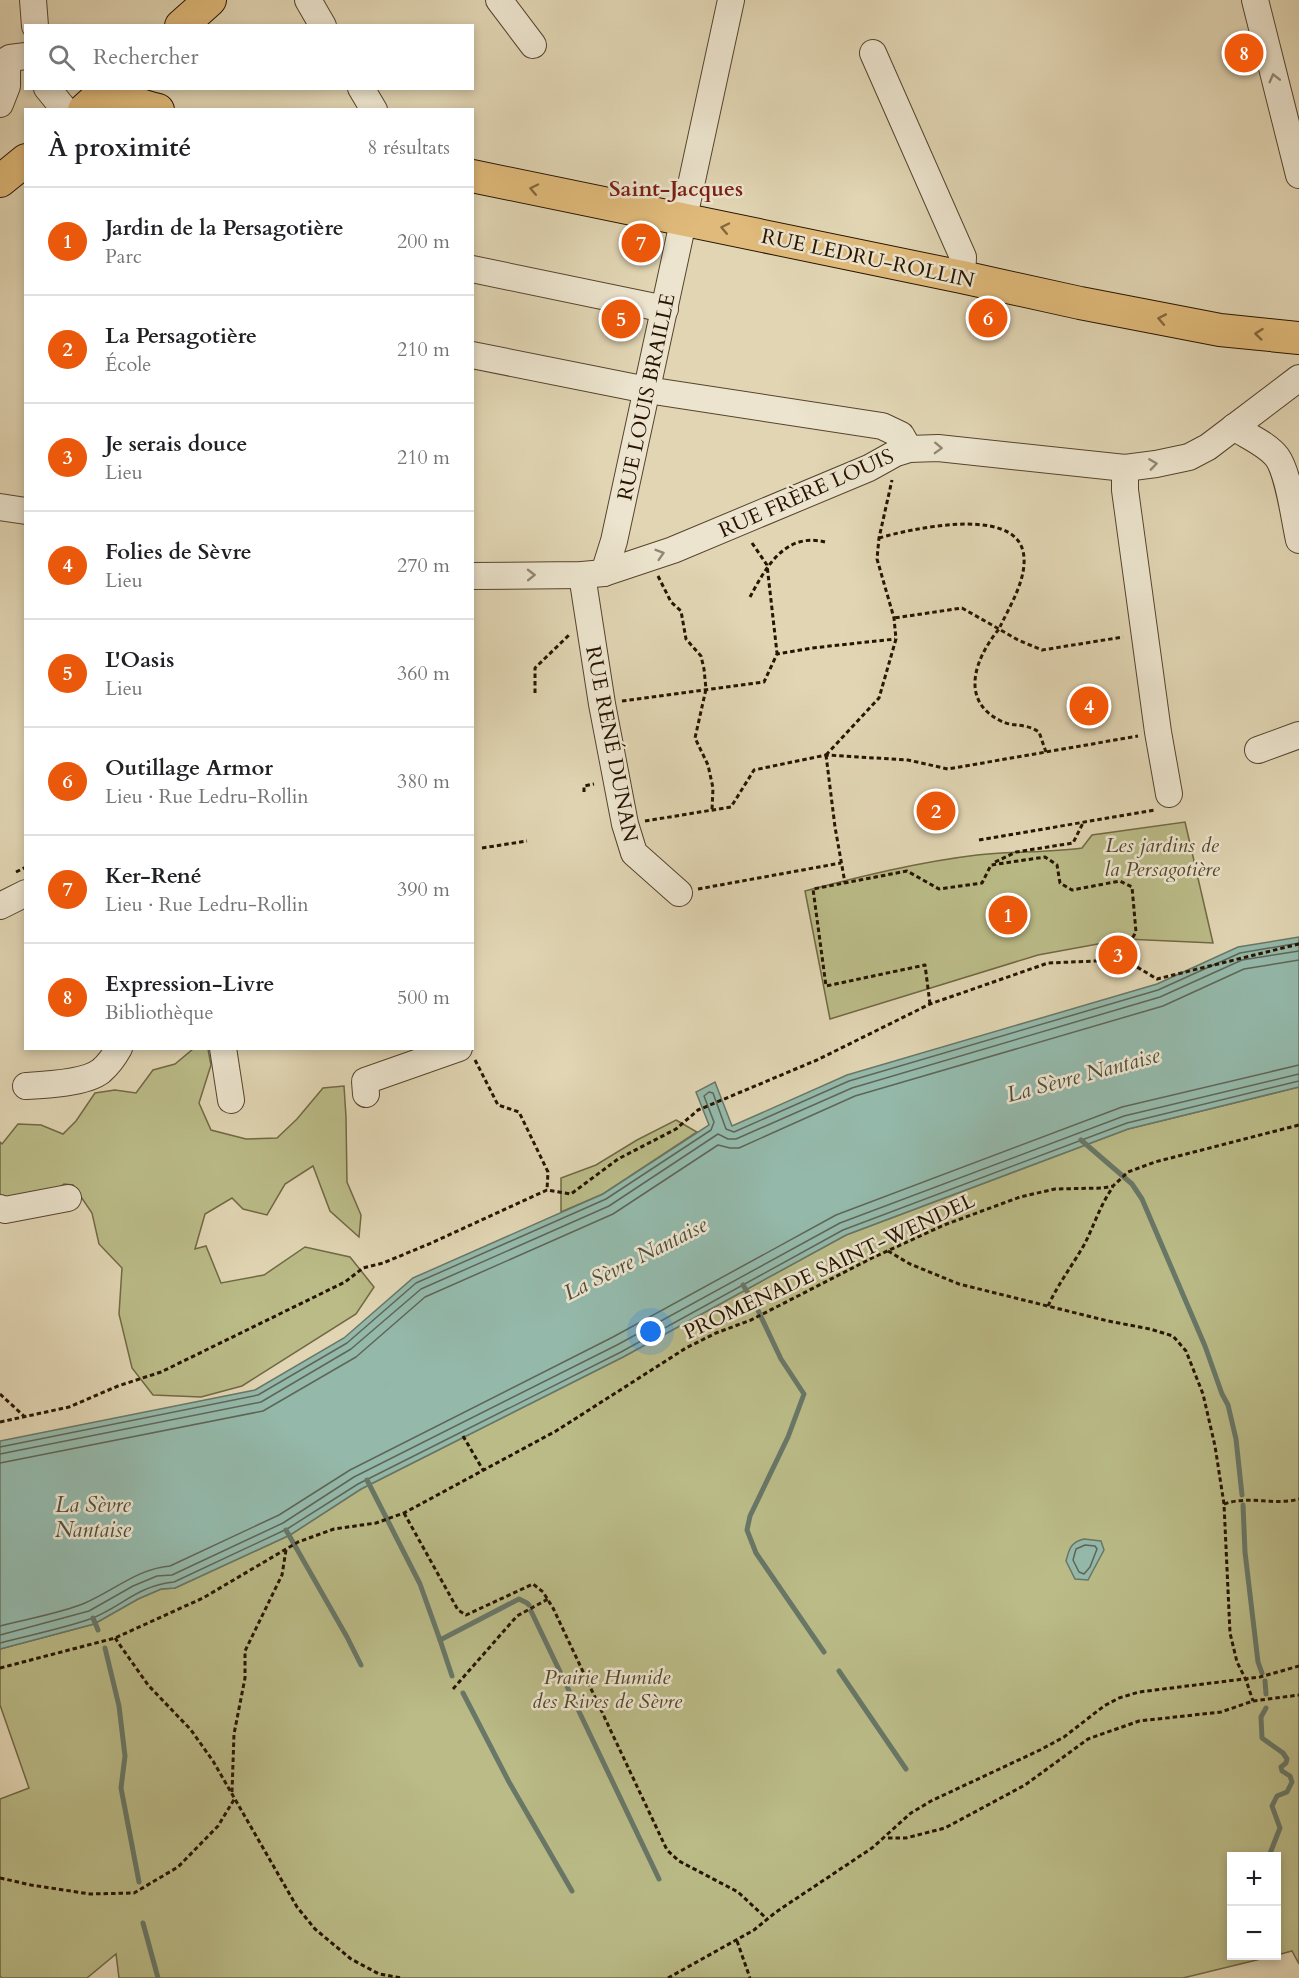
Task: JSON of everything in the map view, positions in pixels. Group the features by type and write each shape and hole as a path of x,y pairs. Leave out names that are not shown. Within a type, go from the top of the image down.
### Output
{"main road":[{"path":"183,24 210,0"},
{"path":"86,108 107,90"},
{"path":"111,90 131,103 150,108"},
{"path":"0,181 24,162"},
{"name":"RUE LEDRU-ROLLIN","path":"474,176 1080,303 1208,328 1299,338"}],"street":[{"path":"33,0 35,24"},
{"path":"308,0 322,24"},
{"path":"499,0 532,45"},
{"name":"RUE LOUIS BRAILLE","path":"593,574 614,541 731,0"},
{"path":"1255,0 1299,175"},
{"path":"873,53 963,257 962,277"},
{"path":"0,104 7,86 7,60 24,56"},
{"path":"49,90 63,108"},
{"path":"363,90 373,108"},
{"path":"474,269 665,309"},
{"path":"474,355 647,390 882,426 901,435 901,452"},
{"name":"RUE FRÈRE LOUIS","path":"474,576 593,574 673,550 714,534 869,468 901,452 938,447 1125,468 1189,457 1208,447 1299,378"},
{"path":"1234,427 1265,446 1276,456 1286,483 1299,540"},
{"path":"1125,468 1125,490 1144,634 1169,794"},
{"path":"0,507 24,511"},
{"name":"RUE RENÉ DUNAN","path":"593,574 602,704 625,825 634,853 680,892"},
{"path":"1258,750 1299,735"},
{"path":"0,906 24,894"},
{"path":"26,1086 57,1084 99,1073 118,1050"},
{"path":"223,1050 231,1100"},
{"path":"366,1094 365,1081 465,1052"},
{"path":"0,1208 5,1210 68,1198"}],"path":[{"path":"826,755 879,698 896,639 894,618 877,559 879,538 893,475 901,452"},
{"path":"879,538 909,529 985,524 1000,528 1015,537 1023,550 1023,567 1017,592 999,629 987,643 976,666 975,688 981,705 997,719 1008,724 1024,724 1039,732 1046,752"},
{"path":"750,597 767,565 791,544 812,539 825,542"},
{"path":"602,704 764,682 777,654 767,565 752,543"},
{"path":"655,574 663,584 671,602 681,611 686,639 701,656 706,689 695,738 708,765 713,788 712,810"},
{"path":"894,618 962,608 1018,640 1042,650 1144,634"},
{"path":"535,693 535,668 576,628"},
{"path":"777,654 896,639"},
{"path":"625,825 731,807 754,770 826,755 908,760 948,770 1158,732"},
{"path":"826,755 845,884"},
{"path":"584,786 584,792"},
{"path":"979,840 1155,810 1169,794"},
{"path":"930,1004 925,965 825,986 813,890 907,871 939,889 982,883 991,865 1016,852 1073,843 1083,823"},
{"path":"482,848 527,841"},
{"path":"991,865 1045,857 1057,865 1060,883 1072,890 1120,881 1132,887 1136,932 1119,960"},
{"path":"680,892 841,863"},
{"path":"0,1422 69,1407 118,1386 161,1372 345,1282 363,1268 383,1263 429,1244 547,1190 571,1194 618,1159 676,1129 698,1110 817,1060 930,1004 1048,963 1119,960 1137,967 1157,980 1299,944"},
{"path":"465,1052 498,1105 519,1112 548,1172 547,1190"},
{"path":"1048,1306 1084,1245 1101,1204 1113,1186 1128,1172 1155,1162 1299,1125"},
{"name":"PROMENADE SAINT-WENDEL","path":"0,1668 115,1638 203,1598 298,1542 334,1529 376,1523 404,1513 556,1431 686,1348 716,1333 751,1320 888,1251 962,1218 1020,1197 1055,1189 1113,1186"},
{"path":"888,1251 910,1264 958,1284 1173,1336 1186,1351 1203,1394 1215,1446 1224,1504 1230,1633 1237,1662 1253,1701"},
{"path":"0,1394 25,1417"},
{"path":"463,1436 483,1470"},
{"path":"1224,1504 1235,1500 1287,1502 1299,1499"},
{"path":"404,1513 458,1610 466,1615 533,1584 543,1592 666,1850 679,1861 738,1892 767,1920"},
{"path":"232,1793 234,1734 245,1678 245,1651 282,1575 287,1549"},
{"path":"453,1689 517,1616 548,1599"},
{"path":"115,1638 148,1685 191,1730 213,1761 297,1907 315,1929 351,1959 379,1974 402,1978"},
{"path":"668,1978 736,1941 886,1838 911,1814 931,1801 1064,1737 1104,1706 1119,1698 1139,1692 1246,1680 1299,1666"},
{"path":"886,1838 906,1838 945,1828 1025,1785 1088,1738 1139,1721 1221,1712 1253,1701 1299,1695"},
{"path":"0,1878 90,1894 134,1893 178,1867 218,1826 235,1798"},
{"path":"736,1941 750,1978"}],"green space":[{"name":"Les jardins de la Persagotière","path":"1185,822 1213,943 1125,939 1038,955 830,1019 805,891 934,861 990,854 1082,848 1092,835"},
{"path":"192,1050 208,1050 211,1065 199,1103 211,1130 246,1139 277,1138 297,1119 323,1088 344,1086 347,1182 361,1215 359,1237 330,1211 313,1166 285,1184 267,1215 243,1209 232,1198 205,1214 195,1249 206,1246 221,1283 264,1275 305,1247 350,1257 374,1287 356,1314 242,1386 201,1397 153,1395 132,1368 119,1314 122,1268 99,1244 92,1213 73,1185 64,1184 41,1200 0,1209 0,1142 2,1144 18,1124 41,1125 63,1134 76,1121 95,1093 115,1090 136,1093 153,1070 175,1064"},
{"name":"Prairie Humide des Rives de Sèvre","path":"1299,1087 1299,1964 1292,1951 1281,1954 1281,1852 1227,1852 1227,1960 1257,1960 1183,1978 119,1978 116,1954 87,1978 2,1978 0,1976 0,1799 29,1788 0,1705 0,1649 94,1624 138,1599 161,1589 175,1588 290,1535 361,1489 623,1357 846,1235 1128,1129"},
{"path":"676,1120 697,1132 603,1194 561,1212 561,1178 596,1165"}],"water":[{"name":"La Sèvre Nantaise","path":"1299,937 1299,1087 1128,1129 846,1235 623,1357 361,1489 290,1535 175,1588 161,1589 138,1599 94,1624 0,1649 0,1441 255,1390 344,1338 413,1278 603,1194 709,1125 696,1092 715,1082 732,1126 847,1075 1157,984 1238,947"},
{"path":"1084,1539 1101,1541 1104,1550 1088,1580 1075,1579 1066,1561 1071,1547"}],"waterway":[{"path":"1081,1140 1132,1184 1142,1199 1228,1405 1236,1439 1242,1495"},
{"path":"743,1285 755,1304 781,1359 804,1394 788,1437 750,1516 747,1530 756,1553 824,1652"},
{"path":"367,1480 420,1584 440,1640 519,1599 529,1605"},
{"path":"1243,1505 1245,1552 1258,1662 1262,1673"},
{"path":"286,1530 361,1665"},
{"path":"531,1611 659,1879"},
{"path":"93,1618 98,1630"},
{"path":"440,1640 452,1676"},
{"path":"105,1648 119,1706 125,1756 121,1788 139,1882"},
{"path":"839,1671 906,1769"},
{"path":"1265,1681 1266,1694"},
{"path":"463,1693 509,1782 572,1891"},
{"path":"1266,1708 1261,1717 1262,1738 1283,1753 1287,1759 1281,1767 1282,1771 1290,1776 1292,1782 1287,1792 1277,1796 1272,1806 1280,1828 1271,1852"},
{"path":"143,1923 158,1978"}],"place":[{"name":"Expression-Livre","path":"1244,53"},
{"name":"Ker-René","path":"641,243"},
{"name":"Outillage Armor","path":"988,318"},
{"name":"L'Oasis","path":"621,319"},
{"name":"Folies de Sèvre","path":"1089,706"},
{"name":"La Persagotière","path":"936,811"},
{"name":"Jardin de la Persagotière","path":"1008,915"},
{"name":"Je serais douce","path":"1118,955"}],"district":[{"name":"Saint-Jacques","path":"676,188"}]}
